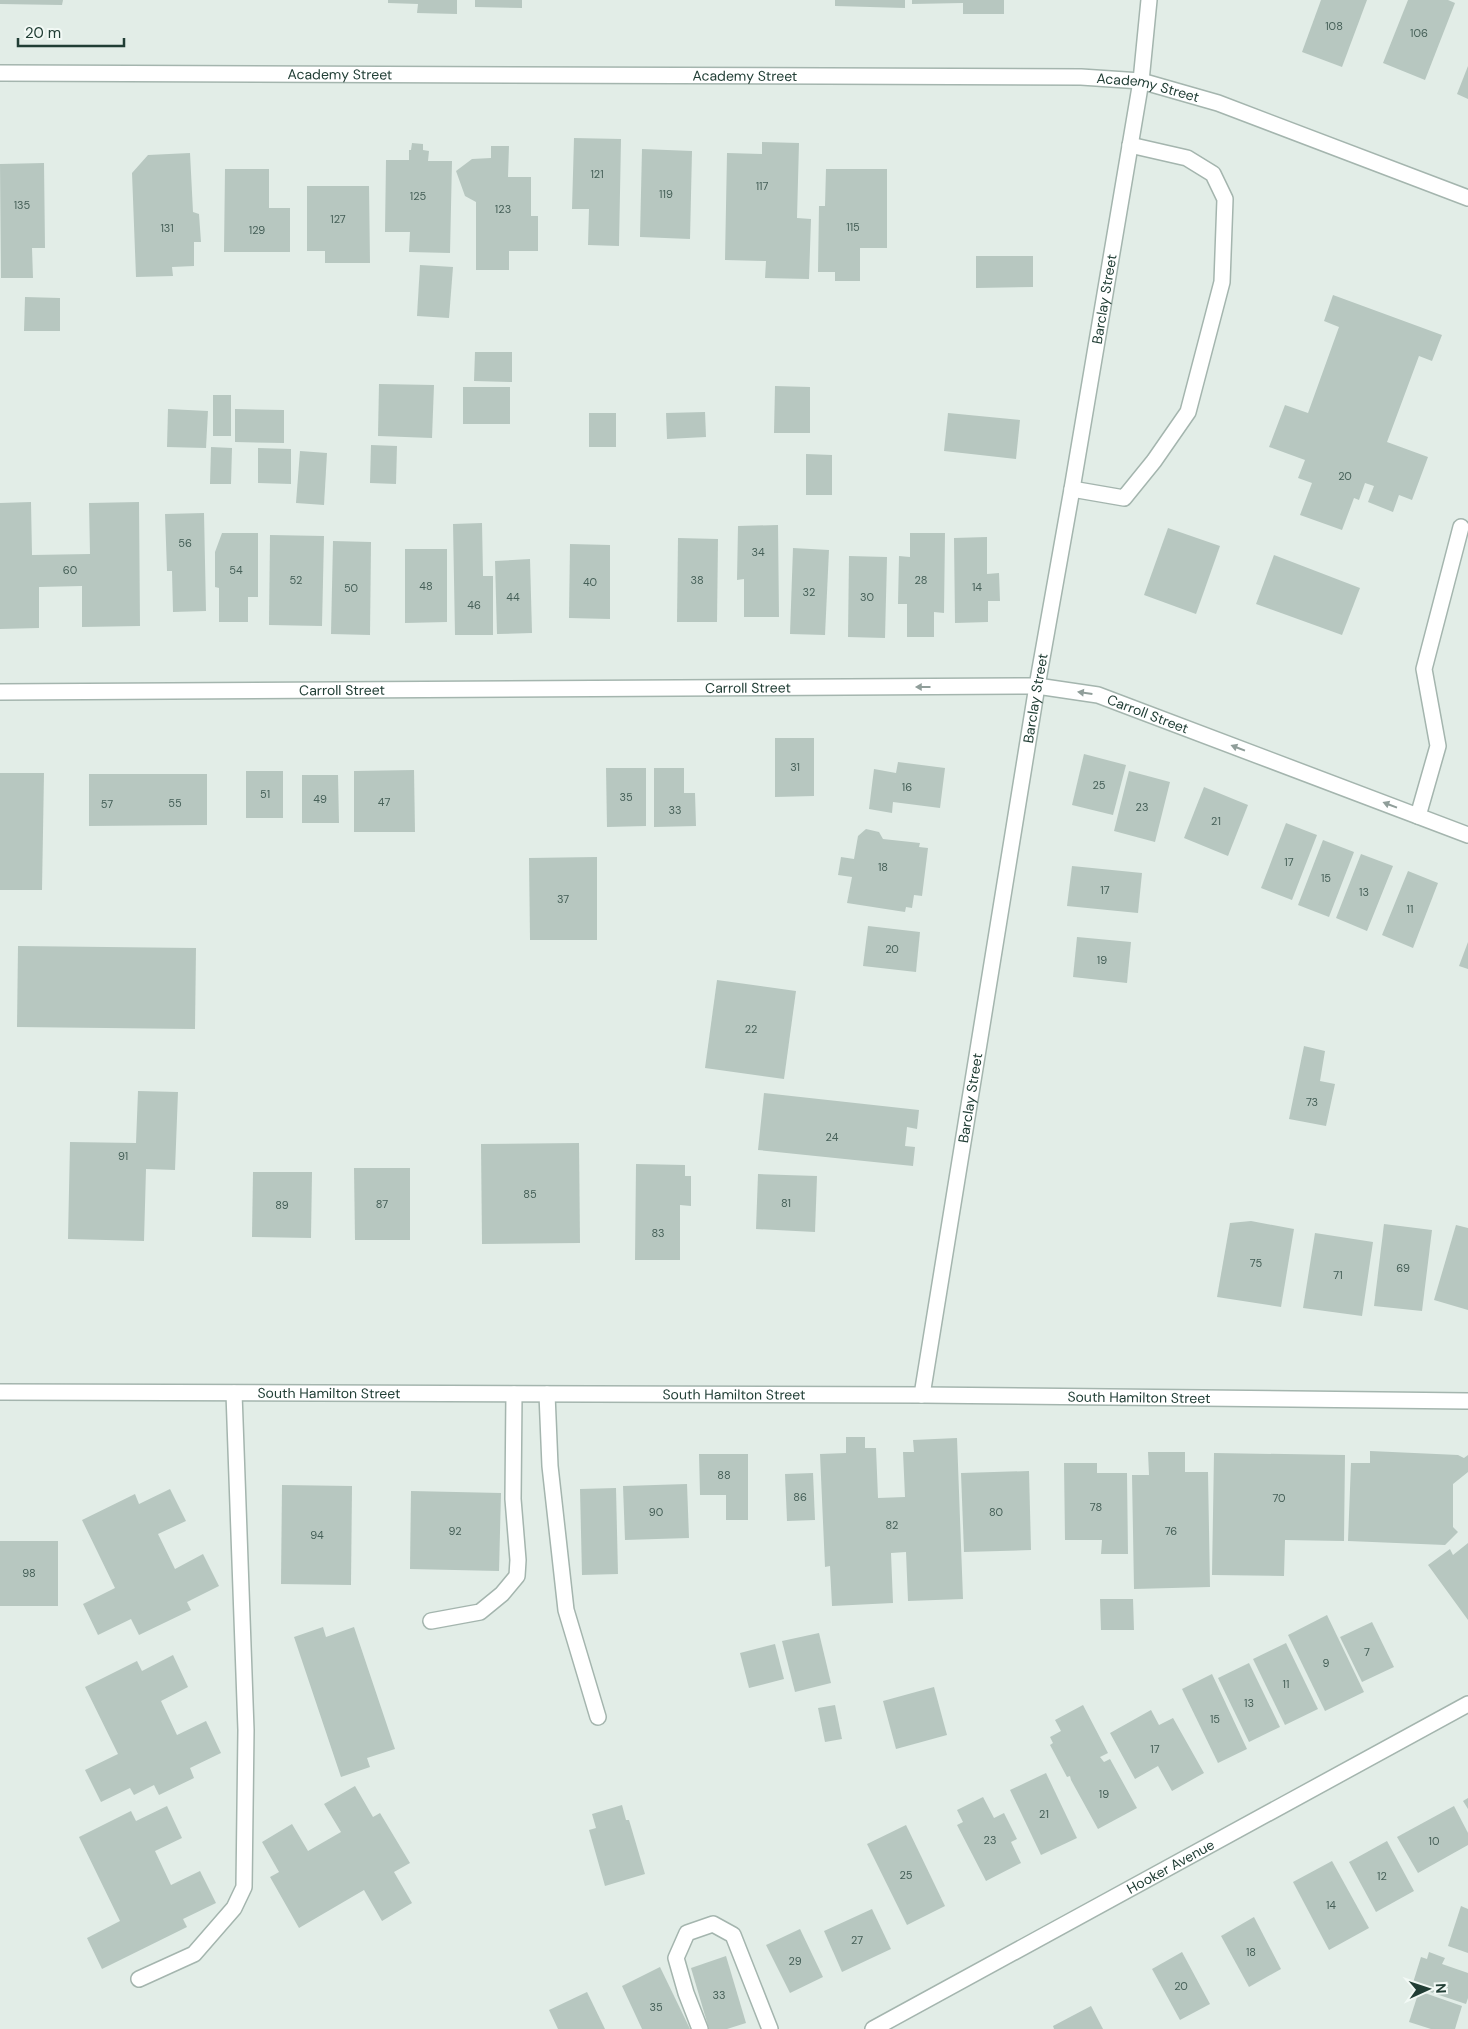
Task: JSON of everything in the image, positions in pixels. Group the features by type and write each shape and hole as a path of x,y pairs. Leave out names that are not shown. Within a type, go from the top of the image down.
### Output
{"street":[{"name":"Barclay Street","path":"922,1395 1036,686 1072,489 1141,81 1149,0"},
{"name":"Academy Street","path":"0,74 1081,76 1141,81 1218,103 1468,198"},
{"path":"1072,489 1124,498 1154,461 1188,412 1222,282 1225,200 1213,174 1187,158 1130,145"},
{"path":"1418,816 1438,746 1424,669 1461,528"},
{"name":"Carroll Street","path":"0,692 1036,686 1098,695 1468,835"},
{"name":"South Hamilton Street","path":"0,1392 922,1395 1468,1400"},
{"path":"139,1979 194,1954 234,1908 244,1888 246,1730 234,1393"},
{"path":"431,1621 480,1612 502,1594 517,1576 518,1560 513,1499 514,1394"},
{"path":"548,1394 550,1466 566,1610 598,1717"},
{"name":"Hooker Avenue","path":"873,2029 1468,1704"},
{"path":"700,2029 686,1993 676,1958 687,1933 713,1924 733,1935 770,2029"}],"building":[{"path":"0,0 63,0 62,5 0,4"},
{"path":"388,0 457,0 457,14 417,13 418,4 388,3"},
{"path":"475,0 522,0 522,8 475,7"},
{"path":"835,0 905,0 905,8 835,6"},
{"path":"912,0 1004,0 1004,14 963,14 963,3 912,4"},
{"path":"1321,0 1367,0 1342,67 1302,52"},
{"path":"1408,0 1448,0 1455,3 1425,80 1383,63"},
{"path":"1468,66 1468,99 1457,94"},
{"path":"574,138 621,139 619,246 588,245 589,209 572,209"},
{"path":"762,142 799,143 797,218 811,219 809,279 765,278 766,261 725,260 727,153 762,154"},
{"path":"412,143 423,144 423,150 429,151 428,161 452,161 450,253 409,252 410,232 385,232 386,160 409,160 409,150 411,150"},
{"path":"491,146 509,146 508,177 531,177 531,216 538,216 538,251 509,251 509,270 476,270 476,202 465,196 456,171 472,159 491,158"},
{"path":"642,149 692,151 690,239 640,237"},
{"path":"190,153 193,212 199,214 201,242 194,242 194,266 172,267 173,276 136,277 132,173 148,155"},
{"path":"44,163 45,248 32,248 33,278 1,278 0,164"},
{"path":"225,169 269,169 269,208 290,208 290,252 224,252"},
{"path":"826,169 887,169 887,248 860,248 860,281 835,281 835,272 818,272 819,206 825,206"},
{"path":"307,186 369,186 370,263 325,263 325,251 307,251"},
{"path":"976,256 1033,256 1033,287 976,288"},
{"path":"420,265 453,267 449,318 417,316"},
{"path":"1333,295 1442,335 1432,361 1419,356 1387,442 1428,457 1412,500 1399,495 1393,512 1368,502 1374,486 1365,483 1359,500 1354,498 1342,530 1300,515 1312,483 1298,478 1305,460 1269,447 1285,405 1308,413 1339,327 1324,321"},
{"path":"25,297 60,298 60,331 24,331"},
{"path":"475,352 512,352 512,382 474,381"},
{"path":"379,384 434,385 432,438 378,436"},
{"path":"775,386 810,387 810,433 774,433"},
{"path":"463,387 510,387 510,424 463,424"},
{"path":"213,395 231,395 231,436 213,436"},
{"path":"168,409 208,411 206,448 167,447"},
{"path":"235,409 284,410 284,443 235,442"},
{"path":"705,412 706,437 667,439 666,413"},
{"path":"589,413 616,413 616,447 589,447"},
{"path":"948,413 1020,420 1016,459 944,451"},
{"path":"371,445 397,446 396,484 370,483"},
{"path":"211,447 232,448 231,484 210,484"},
{"path":"258,448 291,449 291,484 258,483"},
{"path":"300,451 327,453 324,505 296,503"},
{"path":"806,454 832,455 832,495 806,495"},
{"path":"31,502 32,555 90,554 89,503 139,502 140,626 82,627 82,586 39,587 39,628 0,629 0,503"},
{"path":"204,513 206,611 173,612 172,571 167,571 165,514"},
{"path":"482,523 483,576 493,576 493,635 455,635 453,524"},
{"path":"778,525 779,617 744,617 744,579 737,580 738,526"},
{"path":"1168,528 1220,546 1196,614 1144,595"},
{"path":"222,533 258,533 258,597 248,597 248,622 219,622 219,588 215,587 215,552"},
{"path":"910,533 945,533 944,613 934,612 934,637 907,637 907,604 898,604 899,556 910,557"},
{"path":"270,535 324,536 322,626 269,625"},
{"path":"987,537 987,574 999,573 1000,601 988,601 988,622 955,623 954,538"},
{"path":"678,538 718,539 717,622 677,622"},
{"path":"333,541 371,542 370,635 331,634"},
{"path":"570,544 610,545 610,619 569,618"},
{"path":"793,548 829,550 825,635 790,634"},
{"path":"405,549 447,549 447,622 405,623"},
{"path":"1274,555 1360,588 1342,635 1256,604"},
{"path":"849,556 887,557 885,638 848,637"},
{"path":"530,559 532,633 497,634 495,561"},
{"path":"775,738 814,738 814,796 775,797"},
{"path":"1084,754 1126,765 1113,815 1072,805"},
{"path":"898,762 945,768 940,808 893,802 892,813 869,809 874,769 896,773"},
{"path":"606,768 646,768 646,826 607,827"},
{"path":"654,768 684,768 684,793 695,793 696,826 654,827"},
{"path":"414,770 415,832 354,832 354,771"},
{"path":"246,771 283,771 283,818 246,818"},
{"path":"1129,771 1170,782 1155,842 1114,831"},
{"path":"0,773 44,773 42,890 0,890"},
{"path":"89,774 207,774 207,825 89,826"},
{"path":"302,775 338,775 339,823 302,823"},
{"path":"1204,787 1248,805 1228,856 1184,838"},
{"path":"1286,823 1317,835 1292,900 1261,888"},
{"path":"866,829 879,832 883,839 920,843 919,847 928,848 922,896 914,895 912,908 906,907 905,912 847,903 852,877 838,875 841,857 854,859 858,836"},
{"path":"1323,840 1354,852 1329,917 1298,905"},
{"path":"1361,854 1393,866 1367,931 1336,918"},
{"path":"597,857 597,940 530,940 529,858"},
{"path":"1072,866 1142,873 1138,913 1067,906"},
{"path":"1408,871 1438,883 1413,948 1382,935"},
{"path":"868,926 920,932 916,972 863,966"},
{"path":"1077,937 1131,942 1127,983 1073,977"},
{"path":"1468,942 1468,969 1459,966"},
{"path":"18,946 196,948 195,1029 17,1027"},
{"path":"717,980 796,991 784,1079 705,1068"},
{"path":"1304,1046 1325,1051 1320,1081 1335,1084 1326,1126 1289,1119"},
{"path":"138,1091 178,1092 175,1170 146,1169 144,1241 68,1239 70,1142 136,1143"},
{"path":"764,1093 919,1110 917,1129 907,1127 905,1146 915,1147 913,1166 758,1150"},
{"path":"579,1143 580,1243 482,1244 481,1144"},
{"path":"636,1164 685,1165 685,1176 691,1176 691,1206 680,1205 680,1260 635,1260"},
{"path":"354,1168 410,1168 410,1240 355,1240"},
{"path":"253,1172 312,1172 311,1238 252,1237"},
{"path":"758,1174 817,1176 815,1232 756,1229"},
{"path":"1251,1221 1294,1229 1281,1307 1217,1297 1230,1223"},
{"path":"1384,1224 1432,1230 1422,1311 1374,1306"},
{"path":"1456,1225 1468,1228 1468,1310 1434,1300"},
{"path":"1315,1233 1373,1242 1362,1316 1303,1308"},
{"path":"846,1437 865,1437 865,1448 876,1448 878,1498 905,1497 903,1452 914,1452 913,1440 957,1438 963,1599 908,1601 906,1552 891,1553 893,1603 832,1606 830,1566 825,1567 820,1454 846,1453"},
{"path":"1370,1451 1458,1455 1464,1458 1468,1455 1468,1472 1453,1484 1453,1527 1458,1532 1445,1545 1348,1541 1351,1463 1370,1463"},
{"path":"1148,1452 1185,1452 1185,1472 1208,1472 1210,1587 1134,1589 1132,1475 1149,1475"},
{"path":"1214,1453 1345,1455 1344,1541 1285,1540 1284,1576 1212,1575"},
{"path":"699,1454 748,1454 748,1520 726,1520 726,1495 700,1495"},
{"path":"1064,1463 1097,1463 1097,1473 1127,1473 1128,1554 1101,1554 1102,1540 1065,1540"},
{"path":"1029,1471 1031,1550 964,1552 961,1473"},
{"path":"813,1473 815,1520 787,1521 785,1474"},
{"path":"687,1484 689,1538 625,1540 623,1486"},
{"path":"282,1485 352,1486 351,1585 281,1584"},
{"path":"616,1488 618,1574 582,1575 580,1489"},
{"path":"170,1489 186,1521 158,1534 175,1569 203,1554 219,1586 187,1602 191,1610 139,1635 131,1619 98,1635 83,1604 115,1588 82,1520 135,1494 139,1504"},
{"path":"411,1491 501,1493 499,1571 410,1569"},
{"path":"0,1541 58,1541 58,1606 0,1606"},
{"path":"1468,1543 1468,1620 1428,1565 1450,1549 1453,1555"},
{"path":"1100,1599 1133,1599 1134,1630 1101,1630"},
{"path":"1327,1615 1364,1692 1325,1711 1288,1635"},
{"path":"1372,1622 1394,1667 1362,1682 1340,1637"},
{"path":"323,1627 326,1637 354,1627 395,1749 367,1758 370,1767 341,1777 294,1637"},
{"path":"819,1633 831,1683 795,1692 782,1641"},
{"path":"1286,1643 1318,1709 1285,1725 1253,1659"},
{"path":"775,1644 784,1679 749,1688 740,1653"},
{"path":"173,1655 188,1687 161,1701 177,1735 206,1721 221,1753 190,1768 194,1778 159,1795 154,1785 134,1795 130,1788 101,1802 85,1770 118,1754 85,1687 137,1661 142,1671"},
{"path":"1249,1663 1280,1727 1249,1742 1218,1678"},
{"path":"1212,1674 1247,1749 1218,1763 1182,1689"},
{"path":"934,1687 947,1735 896,1749 883,1701"},
{"path":"835,1705 842,1739 825,1742 818,1708"},
{"path":"1083,1705 1108,1753 1100,1757 1104,1762 1110,1759 1137,1808 1098,1829 1070,1776 1067,1777 1050,1745 1053,1743 1050,1737 1061,1731 1055,1720"},
{"path":"1151,1710 1159,1725 1173,1718 1204,1773 1172,1791 1158,1766 1135,1779 1110,1733"},
{"path":"1046,1773 1077,1838 1041,1855 1010,1790"},
{"path":"355,1786 373,1817 380,1813 410,1863 394,1872 412,1903 382,1921 364,1890 299,1928 270,1877 279,1872 262,1842 292,1824 308,1851 341,1832 324,1804"},
{"path":"983,1797 994,1818 1004,1813 1017,1839 1011,1842 1021,1863 986,1881 957,1825 963,1822 957,1810"},
{"path":"1468,1798 1468,1809 1463,1801"},
{"path":"622,1805 626,1820 629,1820 645,1874 605,1886 589,1830 596,1828 592,1814"},
{"path":"167,1806 182,1838 155,1851 171,1885 200,1871 216,1903 183,1919 187,1927 102,1969 87,1938 120,1921 79,1837 131,1811 136,1821"},
{"path":"1454,1806 1468,1833 1468,1845 1418,1873 1397,1837"},
{"path":"906,1825 945,1906 907,1925 867,1844"},
{"path":"1387,1841 1414,1891 1376,1912 1349,1862"},
{"path":"1332,1861 1369,1928 1329,1950 1293,1882"},
{"path":"1461,1906 1468,1909 1468,1953 1448,1946"},
{"path":"872,1909 891,1949 842,1972 824,1931"},
{"path":"1254,1917 1281,1969 1249,1987 1221,1936"},
{"path":"800,1929 823,1977 790,1993 766,1945"},
{"path":"1182,1952 1210,2004 1180,2020 1152,1969"},
{"path":"1429,1952 1445,1958 1442,1964 1468,1973 1468,1998 1466,2004 1412,1986 1421,1957 1427,1959"},
{"path":"726,1956 746,2023 727,2029 709,2029 691,1968"},
{"path":"660,1967 690,2029 642,2029 622,1986"},
{"path":"1419,1991 1462,2006 1455,2029 1431,2029 1409,2022"},
{"path":"587,1992 605,2029 558,2029 549,2010"},
{"path":"1091,2006 1103,2029 1054,2029 1053,2026"}]}
